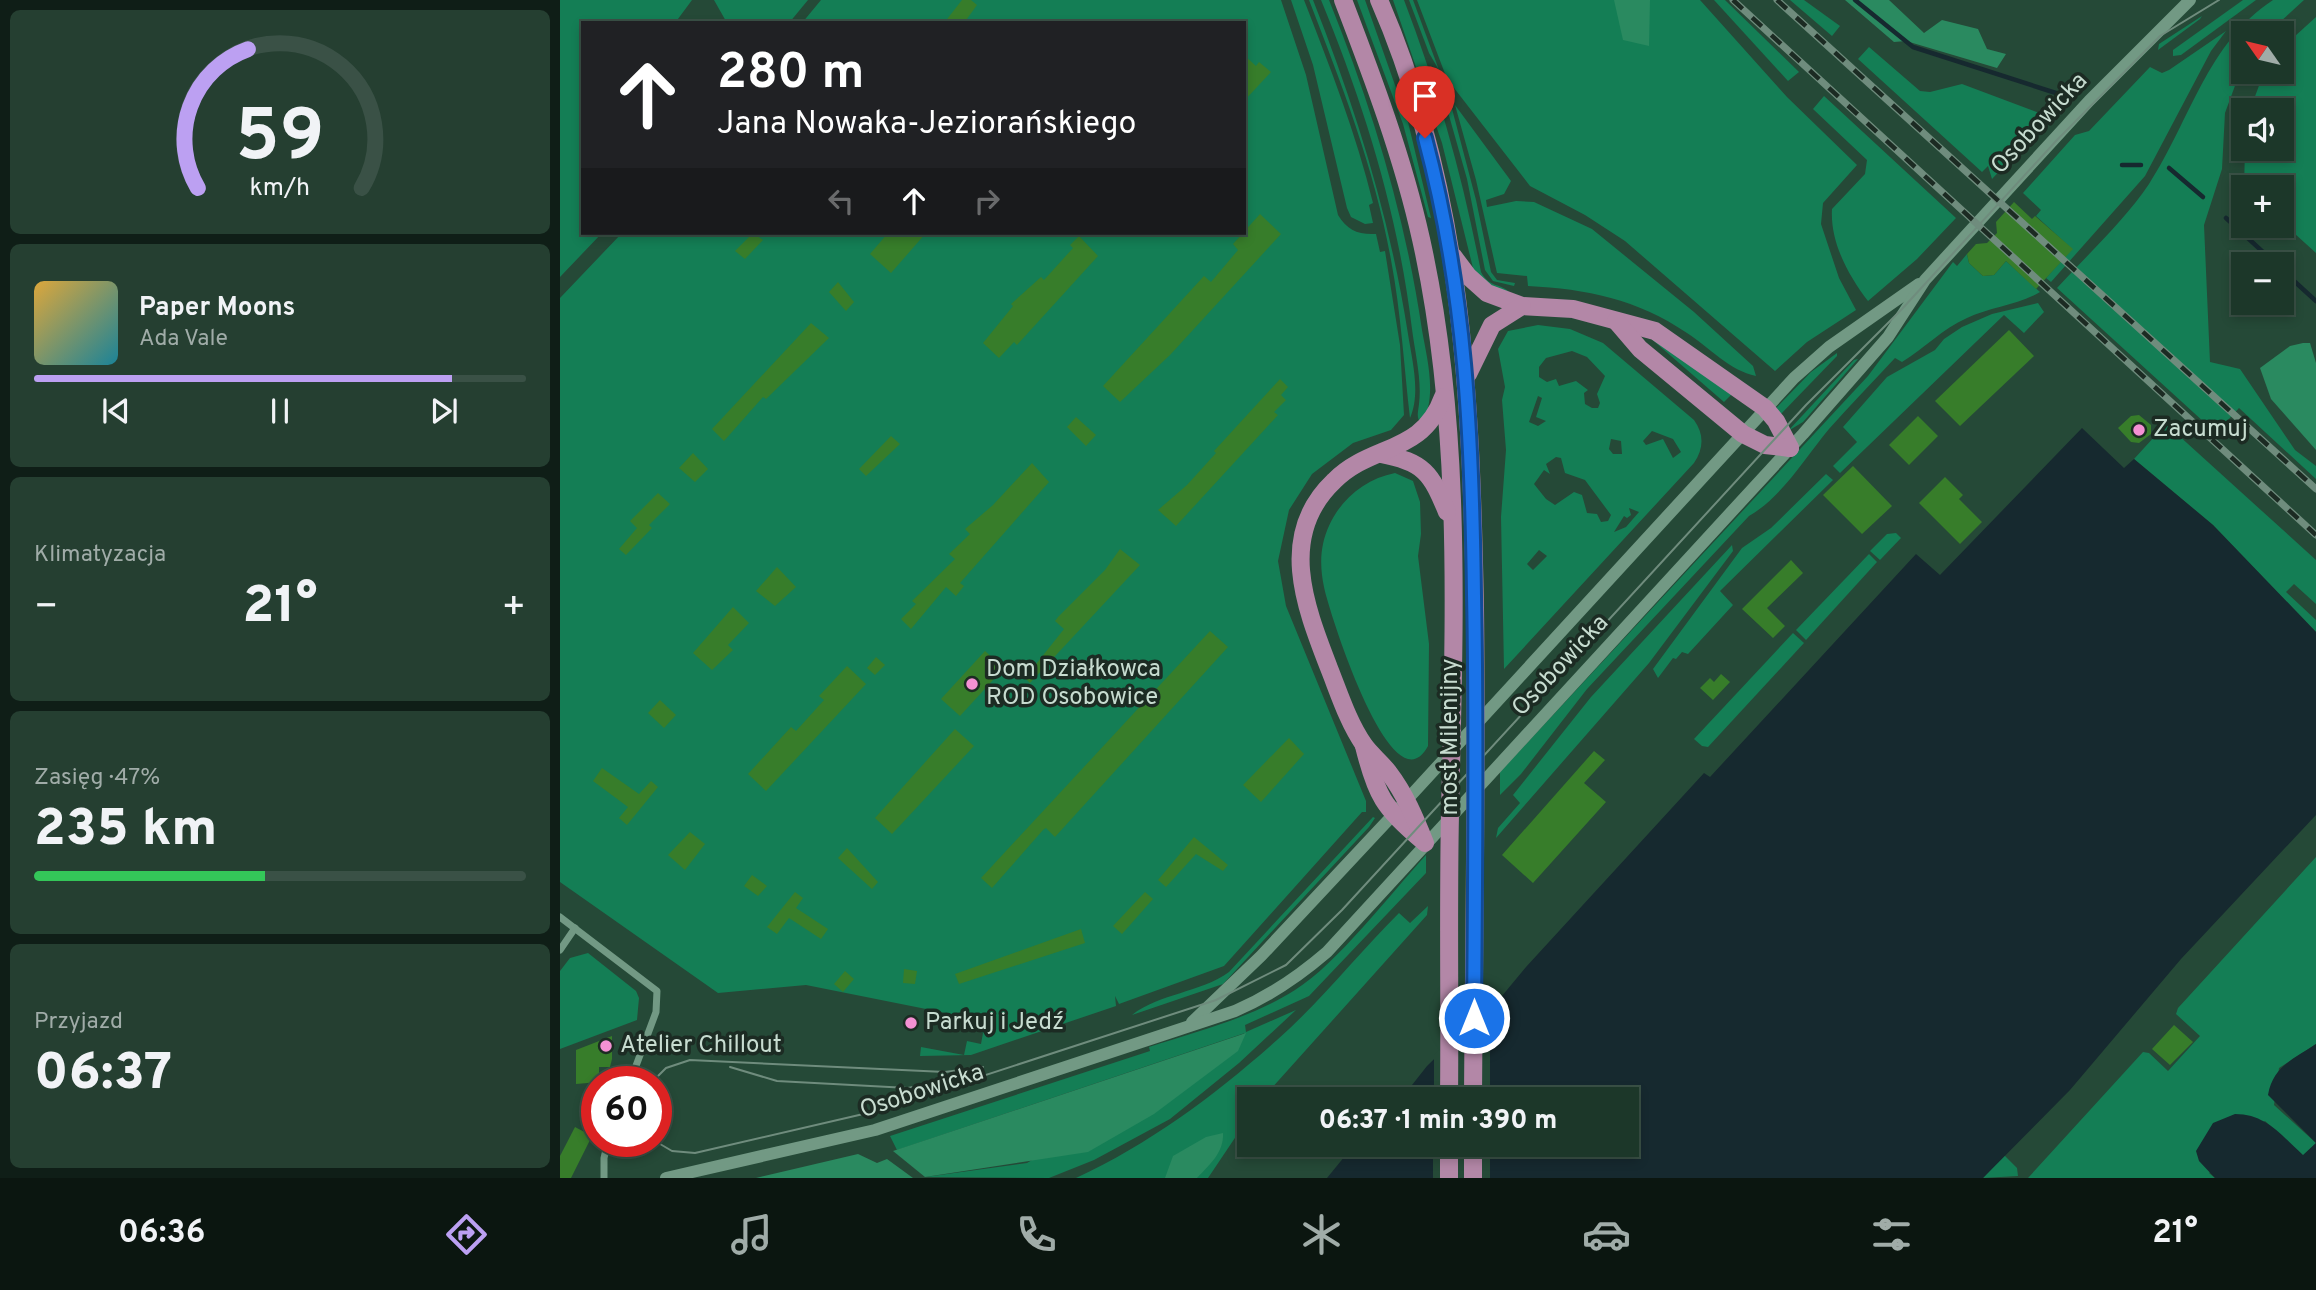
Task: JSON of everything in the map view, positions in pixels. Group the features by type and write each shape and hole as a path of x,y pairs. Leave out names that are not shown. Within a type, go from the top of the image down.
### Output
{"main road":[{"name":"most Milenijny","path":"1343,0 1366,57 1410,196 1429,287 1444,393 1451,522 1454,704 1450,815 1450,1087"},
{"name":"most Milenijny","path":"1378,0 1414,97 1451,253 1468,376 1476,681 1473,1087"},
{"path":"1451,253 1480,289 1522,306 1573,309 1655,331 1765,408 1776,421 1790,448"},
{"path":"1468,376 1492,324 1522,306"},
{"path":"1616,321 1640,349 1743,434 1765,445 1790,448"},
{"path":"1425,843 1392,816 1374,780 1364,746 1346,710 1303,595 1299,555 1307,519 1326,488 1345,471 1425,430 1437,412 1444,393"},
{"path":"1381,454 1409,460 1426,470 1436,484 1451,522"},
{"path":"1364,746 1389,772 1407,800 1425,843"},
{"path":"1449,1157 1449,1178"},
{"path":"1473,1157 1473,1178"}],"street":[{"name":"Osobowicka","path":"666,1178 875,1130 1268,997 1298,977 1326,952 1790,448 1888,337 1925,280 2089,101 2190,0"},
{"name":"Osobowicka","path":"1185,1027 1261,956 1765,408 1829,347 1925,280"},
{"path":"560,917 656,990 656,1012 636,1066"},
{"path":"560,950 575,928"},
{"path":"604,1157 604,1178"}],"green space":[{"path":"560,0 692,0 676,21 581,21 581,235 600,235 560,277"},
{"path":"714,0 808,0 791,21 726,21"},
{"path":"821,0 1281,0 1306,75 1338,215 1354,230 1364,234 1376,234 1380,252 1385,251 1400,345 1404,415 1391,430 1353,443 1312,474 1289,510 1278,561 1286,606 1366,801 1366,812 1362,812 1224,966 1119,1004 1115,996 1116,1006 971,1055 920,1056 921,1047 964,1055 967,1041 981,1044 983,1033 974,1030 976,1019 806,985 718,993 560,882 560,298 620,235 1246,235 1246,21 804,21"},
{"path":"1291,0 1304,0 1333,75 1366,177 1373,203 1369,205 1373,223 1365,224 1351,217 1347,208 1313,65"},
{"path":"1309,0 1313,0 1357,123 1392,248 1415,376 1415,398 1410,418 1397,299 1384,226 1356,128"},
{"path":"1321,0 1329,0 1373,121 1406,245 1430,378 1429,402 1421,424 1418,419 1418,366 1406,286 1389,203 1352,80"},
{"path":"1357,0 1365,0 1408,122 1431,218 1428,217 1403,124"},
{"path":"1393,0 1404,0 1439,100 1458,168 1481,272 1488,281 1511,294 1496,291 1474,272 1442,143"},
{"path":"1409,0 1413,0 1439,70 1429,53"},
{"path":"1417,0 1700,0 1787,97 1857,165 1823,203 1821,224 1839,278 1856,310 1807,342 1775,371 1625,241 1585,215 1530,186 1447,79"},
{"path":"1614,0 1650,0 1649,46 1623,40"},
{"path":"1714,0 1725,0 1799,72 1788,81"},
{"path":"1790,0 1804,0 1840,26 1832,36"},
{"path":"1845,0 1889,0 1924,33 1942,20 1978,29 1987,49 2006,54 1997,68 1906,41 1894,42"},
{"path":"2243,0 2256,0 2181,55 2173,56 2173,50"},
{"path":"2273,0 2304,0 2281,21 2247,21"},
{"path":"2202,16 2200,19 2158,50 2159,44"},
{"path":"2316,17 2316,253 2294,233 2294,175 2244,175 2245,161 2294,161 2294,98 2254,98 2260,84 2294,84 2294,37"},
{"path":"2226,31 2211,51 2145,176 2051,282 2046,278 2072,249 2036,216 2041,210 2023,193 2075,135 2089,131 2150,67 2162,73 2169,70"},
{"path":"2231,39 2231,84 2236,84 2225,113 2222,169 2204,225 2210,362 2240,369 2295,450 2316,466 2316,479 2239,408 2216,433 2057,288 2117,224 2149,184 2216,61"},
{"path":"1869,47 1920,91 1930,92 1962,84 2050,117 1992,179 1988,166 1982,172 1858,59"},
{"path":"1824,96 1956,218 1917,259 1868,301 1842,258 1832,221 1832,209 1865,174 1867,160 1813,109"},
{"path":"1451,105 1476,200 1491,272 1497,280 1515,283 1514,286 1493,281 1485,270 1467,179 1448,112"},
{"path":"1455,105 1511,181 1504,194 1486,200 1487,207 1516,201 1534,202 1592,229 1694,312 1753,366 1756,376 1729,364 1668,321 1630,304 1591,293 1528,286 1527,276 1497,273 1476,180"},
{"path":"1967,254 1969,263 1983,276 1994,275 2006,261 2040,292 1967,318 1902,362 1895,358 1829,429 1782,488 1749,516 1587,689 1521,774 1500,795 1500,772 1868,376 1953,262 1957,266"},
{"path":"2038,303 2044,312 2024,333 2004,315 1840,473 1833,466 1857,442 1843,427 1887,377 1935,350 1944,339 1962,327 1992,314"},
{"path":"1538,325 1570,329 1603,343 1694,420 1702,441 1694,463 1504,669 1501,517 1506,450 1502,400 1505,387 1498,349 1508,331","holes":["1572,351 1587,357 1605,376 1597,394 1600,403 1598,408 1585,404 1584,393 1588,390 1576,381 1559,386 1556,379 1547,382 1539,377 1539,367 1546,358","1538,396 1542,398 1536,417 1546,421 1538,426 1529,422","1652,431 1673,439 1681,452 1673,458 1663,439 1646,445 1643,441","1611,439 1621,441 1622,454 1613,454 1609,449","1556,457 1561,458 1565,473 1585,480 1611,515 1608,521 1601,522 1597,514 1587,513 1582,495 1574,492 1555,505 1546,499 1534,484 1544,470 1550,474 1546,464","1629,508 1639,512 1626,527 1614,532 1624,516 1627,518 1631,515","1539,550 1547,556 1533,570 1527,564"]},
{"path":"1648,336 1733,393 1724,402"},
{"path":"2310,343 2316,363 2316,450 2271,399 2260,368 2290,346"},
{"path":"1837,353 1779,416 1776,408 1811,372"},
{"path":"1858,359 1803,422 1788,431 1854,360"},
{"path":"2166,424 2316,560 2316,604 2294,584 2286,592 2316,620 2316,632 2213,525 2134,459"},
{"path":"1395,473 1413,481 1420,502 1421,534 1418,556 1429,644 1428,746 1413,759 1397,752 1380,731 1364,700 1337,630 1322,571 1323,544 1340,508 1370,482"},
{"path":"1826,474 1833,480 1720,591 1733,605 1688,654 1682,652 1676,659 1673,658 1658,678 1653,669 1742,548 1771,528"},
{"path":"1896,533 1901,538 1880,560 1870,551 1887,534"},
{"path":"1732,545 1733,551 1649,663 1496,838 1498,828 1520,803 1513,795 1591,697"},
{"path":"1869,554 1877,562 1806,640 1796,630"},
{"path":"1793,633 1804,643 1708,747 1702,746 1694,739"},
{"path":"1373,817 1375,818 1369,827 1223,984 1132,1015 1155,1002 1206,984 1229,972"},
{"path":"1426,855 1426,873 1309,996 1245,1025 1246,1032 1296,1010 1239,1063 1170,1119 1094,1160 1049,1178 925,1177 1027,1163 1245,1033 897,1150 890,1136 1150,1051 1149,1047 1224,1023 1278,1000 1328,963"},
{"path":"2316,857 2316,1044 2279,1068 2274,1105 2316,1143 2303,1156 2265,1121 2209,1173 2215,1178 2028,1178 2143,1052 2149,1053 2168,1071 2200,1036 2176,1014 2178,1008"},
{"path":"1428,906 1427,915 1273,1087 1237,1087 1237,1135 1208,1178 1076,1178 1130,1149 1206,1099 1293,1025 1399,913 1410,923"},
{"path":"588,953 636,991 639,998 637,1020 560,1049 560,971 570,958"},
{"path":"1246,1033 1238,1051 1154,1114 1088,1152 925,1177 893,1151"},
{"path":"1223,1133 1218,1153 1197,1178 1165,1178 1173,1156 1206,1137"},
{"path":"858,1154 877,1163 887,1159 913,1178 756,1178"},
{"path":"2004,1155 2017,1168 2018,1176 1983,1178"}],"water":[{"path":"2082,428 2124,468 2134,459 2213,525 2316,632 2316,815 2181,959 2070,1090 1983,1178 1327,1178 1344,1157 1639,1157 1639,1087 1410,1087 1427,1066 1475,1019 1492,1008 1526,967 1704,773 1710,777 1916,554 1940,575"},
{"path":"2316,1044 2316,1143 2268,1095 2280,1070"},
{"path":"2235,1114 2264,1122 2303,1155 2316,1143 2316,1178 2215,1178 2199,1161 2196,1151 2213,1123"}],"pier":[{"path":"1490,1005 1490,1087 1434,1087 1434,1055 1473,1016"},
{"path":"1433,1157 1490,1157 1490,1178 1433,1178"}],"building":[{"path":"962,0 971,0 977,5 965,21 946,21"},
{"path":"1246,57 1256,66 1259,62 1271,72 1246,99"},
{"path":"2014,202 2032,219 2035,216 2073,249 2036,289 2006,261 1994,275 1983,276 1969,263 1967,254 1976,244 1987,243 1997,233 1996,222"},
{"path":"1260,214 1281,234 1170,355 1120,402 1103,386 1204,276 1211,282 1238,250 1233,244 1241,235 1246,235 1246,230"},
{"path":"751,235 763,240 745,259 735,251"},
{"path":"886,235 924,235 891,273 870,254"},
{"path":"1079,236 1098,256 1017,345 1014,342 999,358 983,343 1013,306 1011,304 1041,277 1044,280 1073,248 1070,245"},
{"path":"838,282 854,302 846,311 829,292"},
{"path":"811,323 829,338 766,399 763,397 724,441 712,429"},
{"path":"2009,330 2034,356 1960,426 1935,401"},
{"path":"1280,379 1288,387 1281,395 1286,400 1274,412 1278,415 1176,526 1158,510 1187,485 1216,453 1214,451"},
{"path":"2139,415 2151,425 2151,434 2139,443 2131,442 2118,428 2131,416"},
{"path":"1918,416 1938,436 1909,465 1889,445"},
{"path":"1076,417 1096,435 1086,446 1067,427"},
{"path":"891,436 900,444 866,476 859,469"},
{"path":"693,453 708,469 695,482 679,468"},
{"path":"1032,463 1049,482 960,583 964,586 956,596 946,587 911,629 901,619 916,604 912,601 955,559 949,554 970,534 965,529 993,505"},
{"path":"1853,466 1892,506 1862,534 1823,495"},
{"path":"1945,477 1963,495 1959,499 1982,522 1960,544 1919,503"},
{"path":"658,493 670,504 649,525 652,528 626,555 619,549 637,528 630,521"},
{"path":"1120,549 1140,565 1030,683 1025,678 1064,629 1055,621 1105,570"},
{"path":"1791,560 1803,573 1767,608 1785,626 1773,638 1742,609"},
{"path":"777,567 796,587 775,606 756,591"},
{"path":"733,607 749,623 728,645 733,650 712,670 693,653"},
{"path":"1210,631 1228,647 1055,837 1046,828 1043,830 992,888 981,878"},
{"name":"Dom Działkowca ROD Osobowice","path":"985,651 1004,668 960,716 941,699"},
{"path":"876,657 885,665 875,675 867,668"},
{"path":"847,666 866,684 766,791 748,774 791,727 796,731 824,700 819,696"},
{"path":"1721,674 1730,682 1713,700 1700,688 1710,678 1714,682"},
{"path":"660,700 676,715 664,728 648,713"},
{"path":"955,729 974,746 892,834 875,818"},
{"path":"1289,738 1304,754 1261,802 1243,785"},
{"path":"1594,751 1605,760 1584,783 1606,802 1533,883 1502,855"},
{"path":"602,768 639,794 651,781 658,787 627,825 619,818 628,807 593,781"},
{"path":"690,832 705,844 685,870 668,855"},
{"path":"1194,837 1228,865 1223,871 1196,854 1166,887 1158,880"},
{"path":"847,848 878,882 872,889 838,858"},
{"path":"752,875 767,886 758,896 744,886"},
{"path":"795,892 803,898 796,908 828,929 821,939 789,918 777,934 767,927"},
{"path":"1145,892 1153,899 1122,934 1113,926"},
{"path":"1081,929 1085,943 959,984 955,974"},
{"path":"904,969 917,971 915,984 903,983"},
{"path":"845,971 854,979 843,992 834,984"},
{"path":"2174,1025 2193,1042 2170,1065 2152,1049"},
{"path":"612,1036 610,1066 581,1066 581,1084 576,1084 576,1050"},
{"path":"575,1127 581,1130 582,1157 571,1178 560,1178 560,1156"}],"waterway":[{"path":"1855,0 1913,47 2059,94"},
{"path":"2122,165 2141,165"},
{"path":"2169,168 2203,197"},
{"path":"2226,218 2263,252"},
{"path":"2294,281 2316,301"}],"tram line":[{"path":"672,1151 695,1153 872,1112 1216,1000 1286,965 1342,910 1806,405 1902,309 2057,140 2160,36 2219,0"},
{"path":"672,1066 690,1060 945,1072 983,1067"},
{"path":"730,1067 777,1081 908,1088 932,1083"}],"railway":[{"path":"1733,0 2316,535"},
{"path":"1777,0 2316,489"}],"place":[{"name":"Zacumuj","path":"2139,430"},
{"name":"Dom Działkowca ROD Osobowice","path":"972,684"},
{"name":"Parkuj i Jedź","path":"911,1023"},
{"name":"Atelier Chillout","path":"606,1046"}],"route":[{"path":"1425,138 1451,253 1468,376 1476,675 1474,1018"}]}
